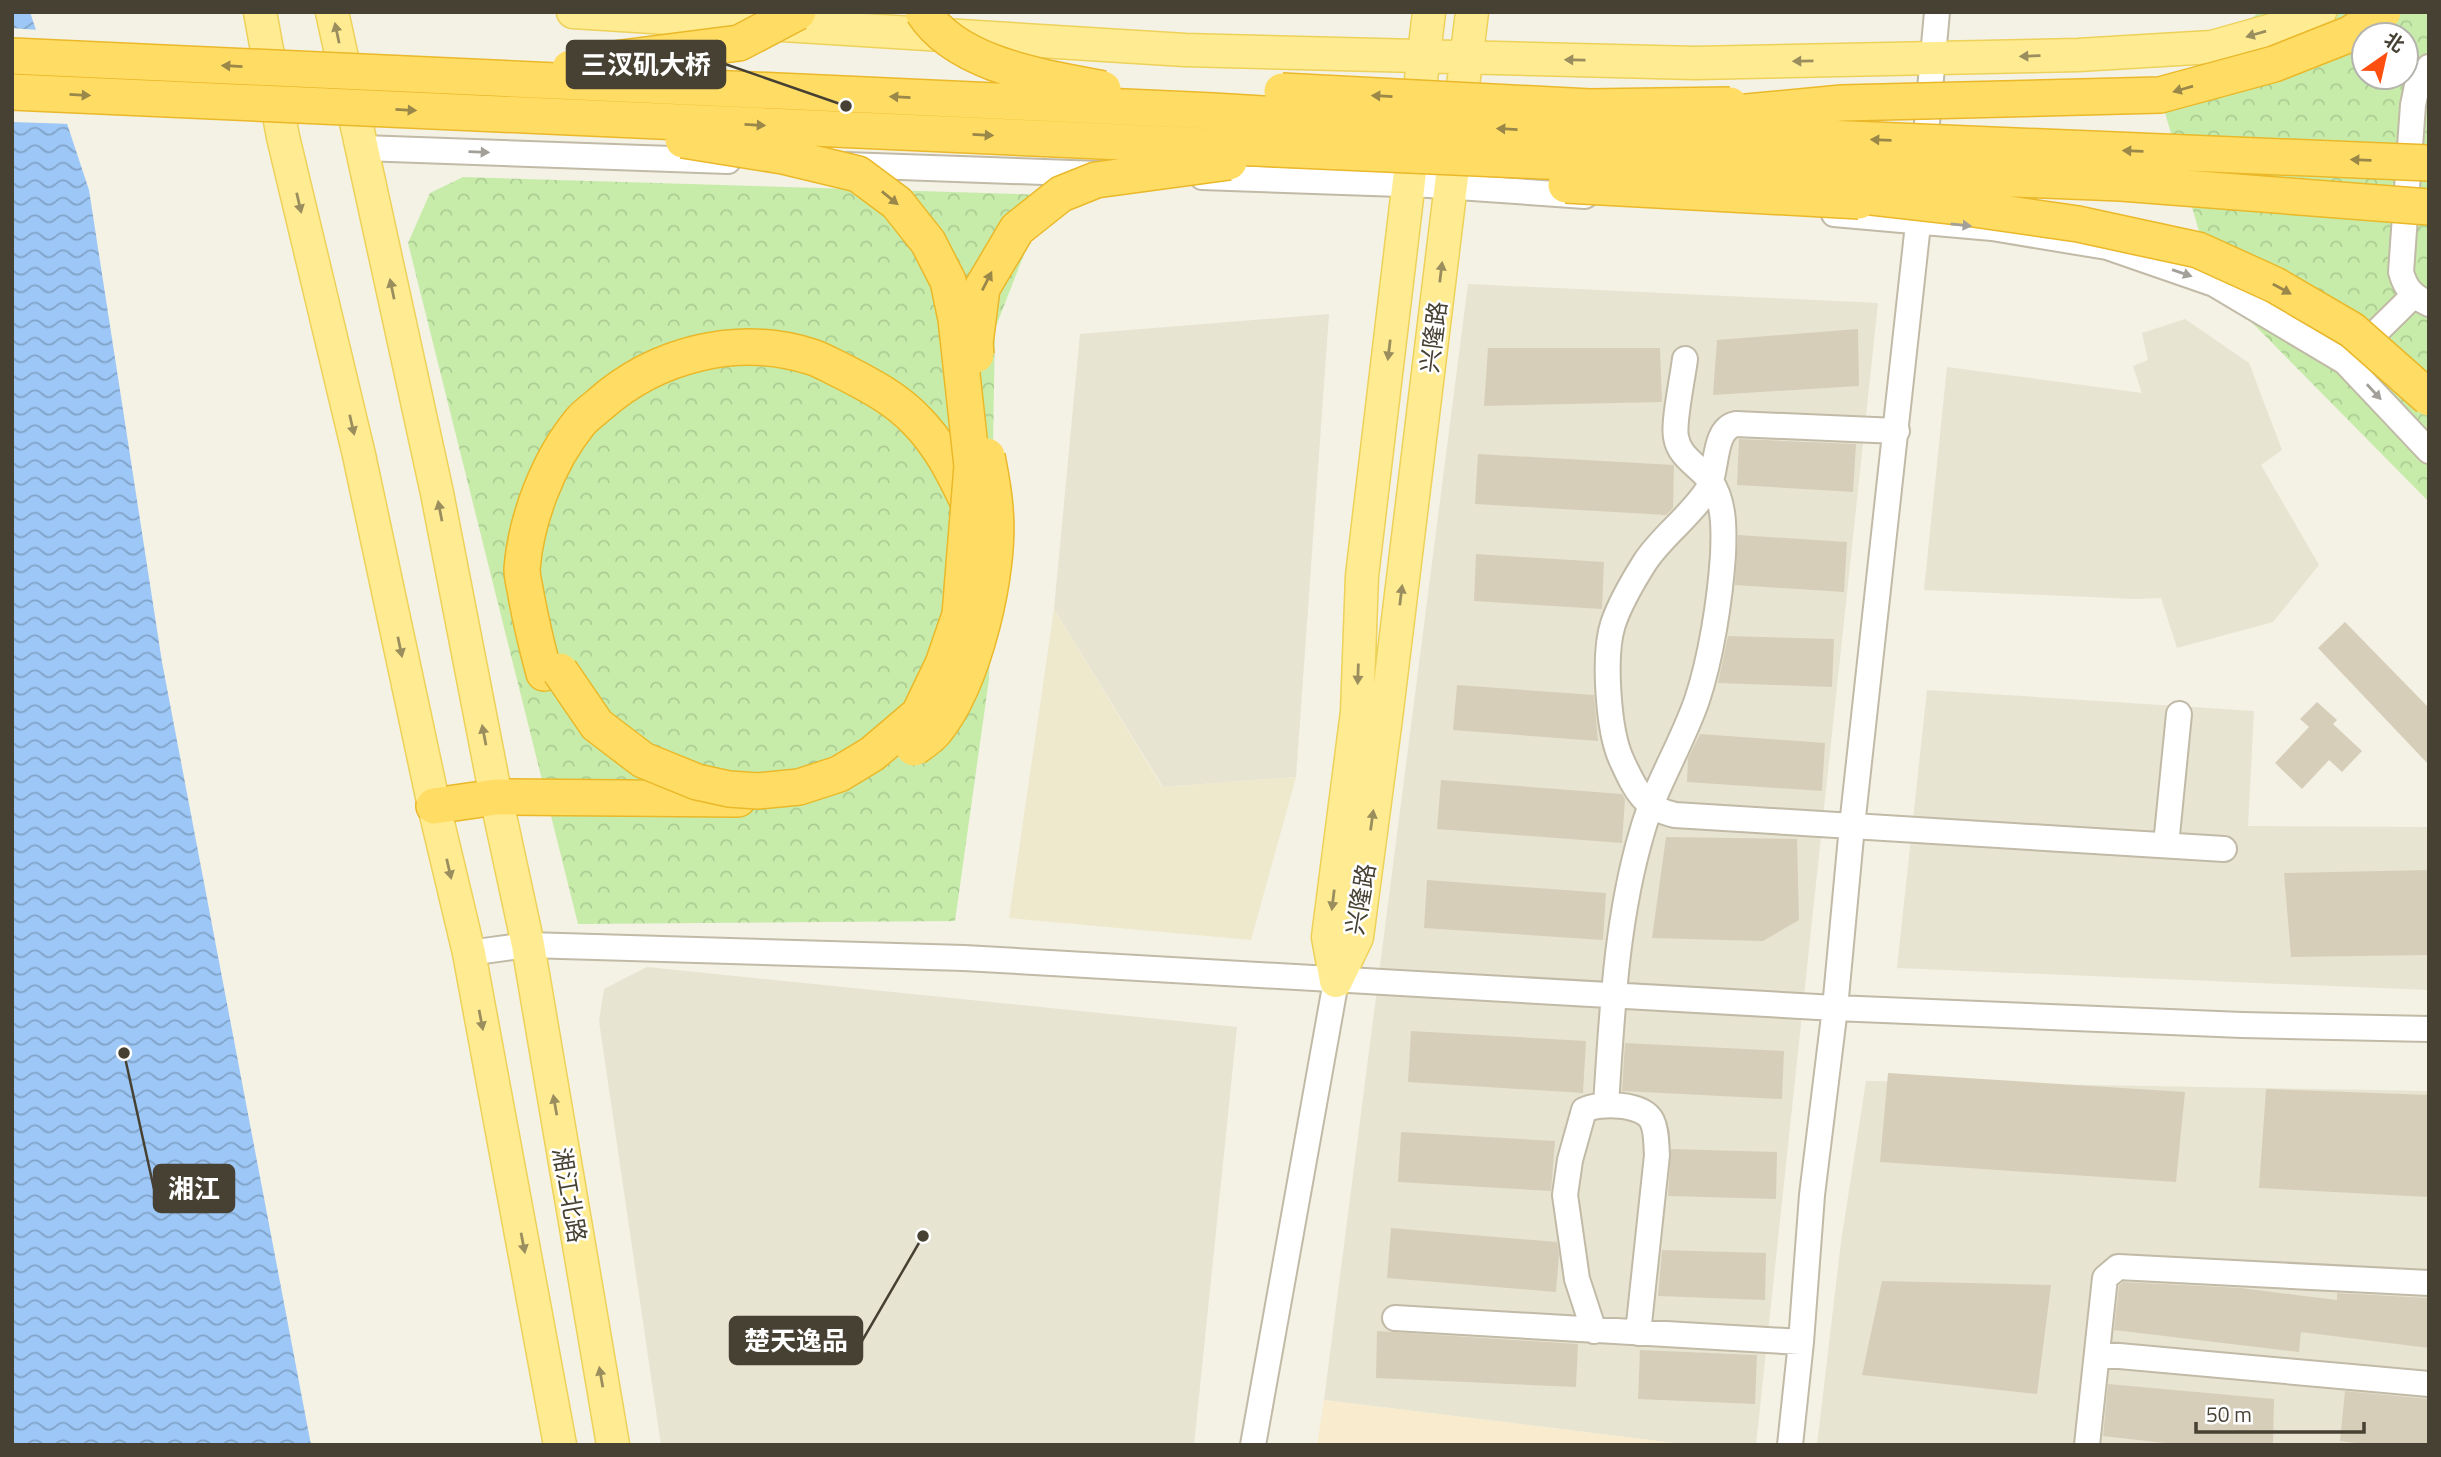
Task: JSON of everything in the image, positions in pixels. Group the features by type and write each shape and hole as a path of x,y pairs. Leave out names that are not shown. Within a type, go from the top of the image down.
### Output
{"highway":[{"path":"509,79 622,58 738,43 798,12"},
{"path":"923,12 932,26 978,57 1030,75 1213,111"},
{"path":"1069,82 1136,83 1590,107 2160,95 2273,64 2350,34 2383,12"},
{"path":"12,56 1213,111 1545,146 2078,224 2198,250 2276,285 2352,330 2429,398"},
{"path":"12,92 1333,151 1801,137 2429,163"},
{"path":"1545,146 1842,103"},
{"path":"542,116 783,156 858,174 897,203 928,242 948,281 956,319 972,466 960,615 943,664 919,714 872,754 839,774 799,787 758,791 729,789 697,782 643,760 597,725 560,671 538,594 538,552 556,486 567,462 601,419 635,390 679,371 724,363 776,364 821,373 871,401 906,432 923,456 950,517 959,560 957,607 940,650 908,706 878,739 836,762 795,779 763,792"},
{"path":"1545,146 2121,183 2429,207"},
{"path":"433,798 494,785 763,792 823,789 858,776 928,722 957,670 970,630 976,552 972,510 946,455 916,419 879,390 813,357 750,346 718,348 689,355 653,369 617,389 580,422 555,460 536,506 522,571 531,623 544,673 572,719 597,748 629,772 665,789 706,801 753,808 802,807 860,785 900,760 934,733 957,697 973,661 993,567 996,510 985,445 975,342 982,288 1017,229 1061,194 1096,180 1333,151"},
{"path":"1199,166 1960,206"}],"main road":[{"path":"260,12 283,137 359,456 469,953 560,1445"},
{"name":"湘江北路","path":"332,12 437,493 528,945 613,1445"},
{"path":"573,12 1185,50 1695,63 2078,55 2212,47 2290,25 2320,12"},
{"name":"兴隆路","path":"1336,981 1328,937 1357,712 1362,576 1429,12"},
{"name":"兴隆路","path":"1336,981 1357,937 1387,718 1472,12"}],"street":[{"path":"1790,1445 1812,1195 1835,1008 1852,826 1897,431 1937,12"},
{"path":"2345,362 2421,300 2404,285 2401,251 2413,105 2417,86 2429,67"},
{"path":"362,148 1452,187 1919,220 1992,228 2108,247 2214,284 2345,362 2429,451"},
{"path":"1605,1105 1613,996 1630,885 1650,805 1679,744 1707,666 1723,555 1723,517 1711,482 1685,457 1675,435 1685,359"},
{"path":"1897,431 1730,425 1724,432 1707,490 1646,561 1613,625 1608,654 1615,748 1638,792 1660,812 1675,815 2224,849"},
{"path":"2166,845 2179,714"},
{"path":"469,953 528,945 964,958 1835,1008 2429,1029"},
{"path":"1253,1445 1336,981"},
{"path":"1594,1331 1577,1279 1565,1195 1570,1160 1584,1110 1594,1105 1605,1105 1638,1109 1651,1119 1656,1133 1657,1155 1638,1333"},
{"path":"2087,1445 2105,1278 2118,1267 2429,1283"},
{"path":"1395,1318 1801,1342"},
{"path":"2097,1354 2429,1384"}],"shaded area":[{"path":"1468,284 1878,303 1756,1445 1690,1445 1324,1400"},
{"path":"1329,314 1296,777 1163,787 1054,609 1080,334"},
{"path":"2185,319 2249,363 2282,450 2261,465 2319,565 2273,622 2177,648 2161,598 1924,590 1947,367 2142,393 2133,366 2148,360 2142,333"},
{"path":"1054,609 1162,787 1296,777 1251,940 1009,918"},
{"path":"1927,690 2254,711 2248,826 2429,827 2429,990 1897,968"},
{"path":"647,967 1237,1027 1194,1445 661,1445 599,1021 604,989"},
{"path":"1866,1081 2429,1091 2429,1445 1817,1445 1841,1242"},
{"path":"1324,1400 1690,1445 1317,1445"}],"green space":[{"path":"2259,12 2429,12 2429,502 2214,284 2160,95"},
{"path":"463,177 1047,195 995,329 989,679 955,921 578,924 408,243 430,193"}],"water":[{"path":"12,12 30,12 89,190 162,662 311,1445 12,1445"}],"pier":[{"path":"12,28 39,30 71,124 12,122"}],"building":[{"path":"1858,329 1859,386 1713,395 1717,340"},
{"path":"1488,348 1660,348 1662,402 1484,406"},
{"path":"1739,439 1856,444 1853,492 1737,485"},
{"path":"1478,454 1674,465 1673,508 1666,515 1475,504"},
{"path":"1738,535 1847,542 1844,592 1735,585"},
{"path":"1476,554 1604,562 1602,609 1474,601"},
{"path":"2345,622 2429,708 2429,765 2318,648"},
{"path":"1728,636 1834,639 1832,687 1718,683"},
{"path":"1457,685 1594,695 1598,741 1453,730"},
{"path":"2317,702 2337,720 2333,724 2362,751 2342,772 2329,760 2302,789 2275,763 2309,727 2300,719"},
{"path":"1700,734 1825,743 1822,791 1687,782 1688,758"},
{"path":"1441,780 1622,794 1625,799 1622,843 1437,829"},
{"path":"1666,837 1797,839 1799,920 1763,941 1652,938"},
{"path":"2429,870 2429,955 2291,957 2284,873"},
{"path":"1427,880 1606,893 1603,940 1424,928"},
{"path":"1411,1031 1586,1041 1583,1093 1408,1082"},
{"path":"1625,1043 1784,1051 1782,1099 1622,1091"},
{"path":"1888,1073 2185,1092 2176,1182 1880,1162"},
{"path":"2266,1089 2429,1095 2429,1197 2259,1188"},
{"path":"1401,1132 1555,1141 1551,1191 1398,1182"},
{"path":"1671,1149 1777,1152 1776,1199 1668,1196"},
{"path":"1391,1228 1557,1242 1559,1255 1556,1292 1387,1278"},
{"path":"1662,1250 1766,1253 1765,1300 1658,1296"},
{"path":"1882,1281 2051,1285 2037,1394 1862,1375"},
{"path":"2123,1282 2241,1288 2337,1300 2337,1293 2429,1298 2429,1348 2301,1332 2299,1352 2114,1330 2119,1286"},
{"path":"1377,1331 1578,1344 1576,1387 1376,1378"},
{"path":"1640,1350 1757,1355 1755,1404 1638,1399"},
{"path":"2108,1384 2274,1399 2273,1445 2182,1445 2103,1436"},
{"path":"2345,1391 2429,1399 2429,1445 2371,1445 2340,1441"}],"place":[{"name":"三汊矶大桥","path":"846,106"},
{"name":"湘江","path":"124,1053"},
{"name":"楚天逸品","path":"923,1236"}]}
